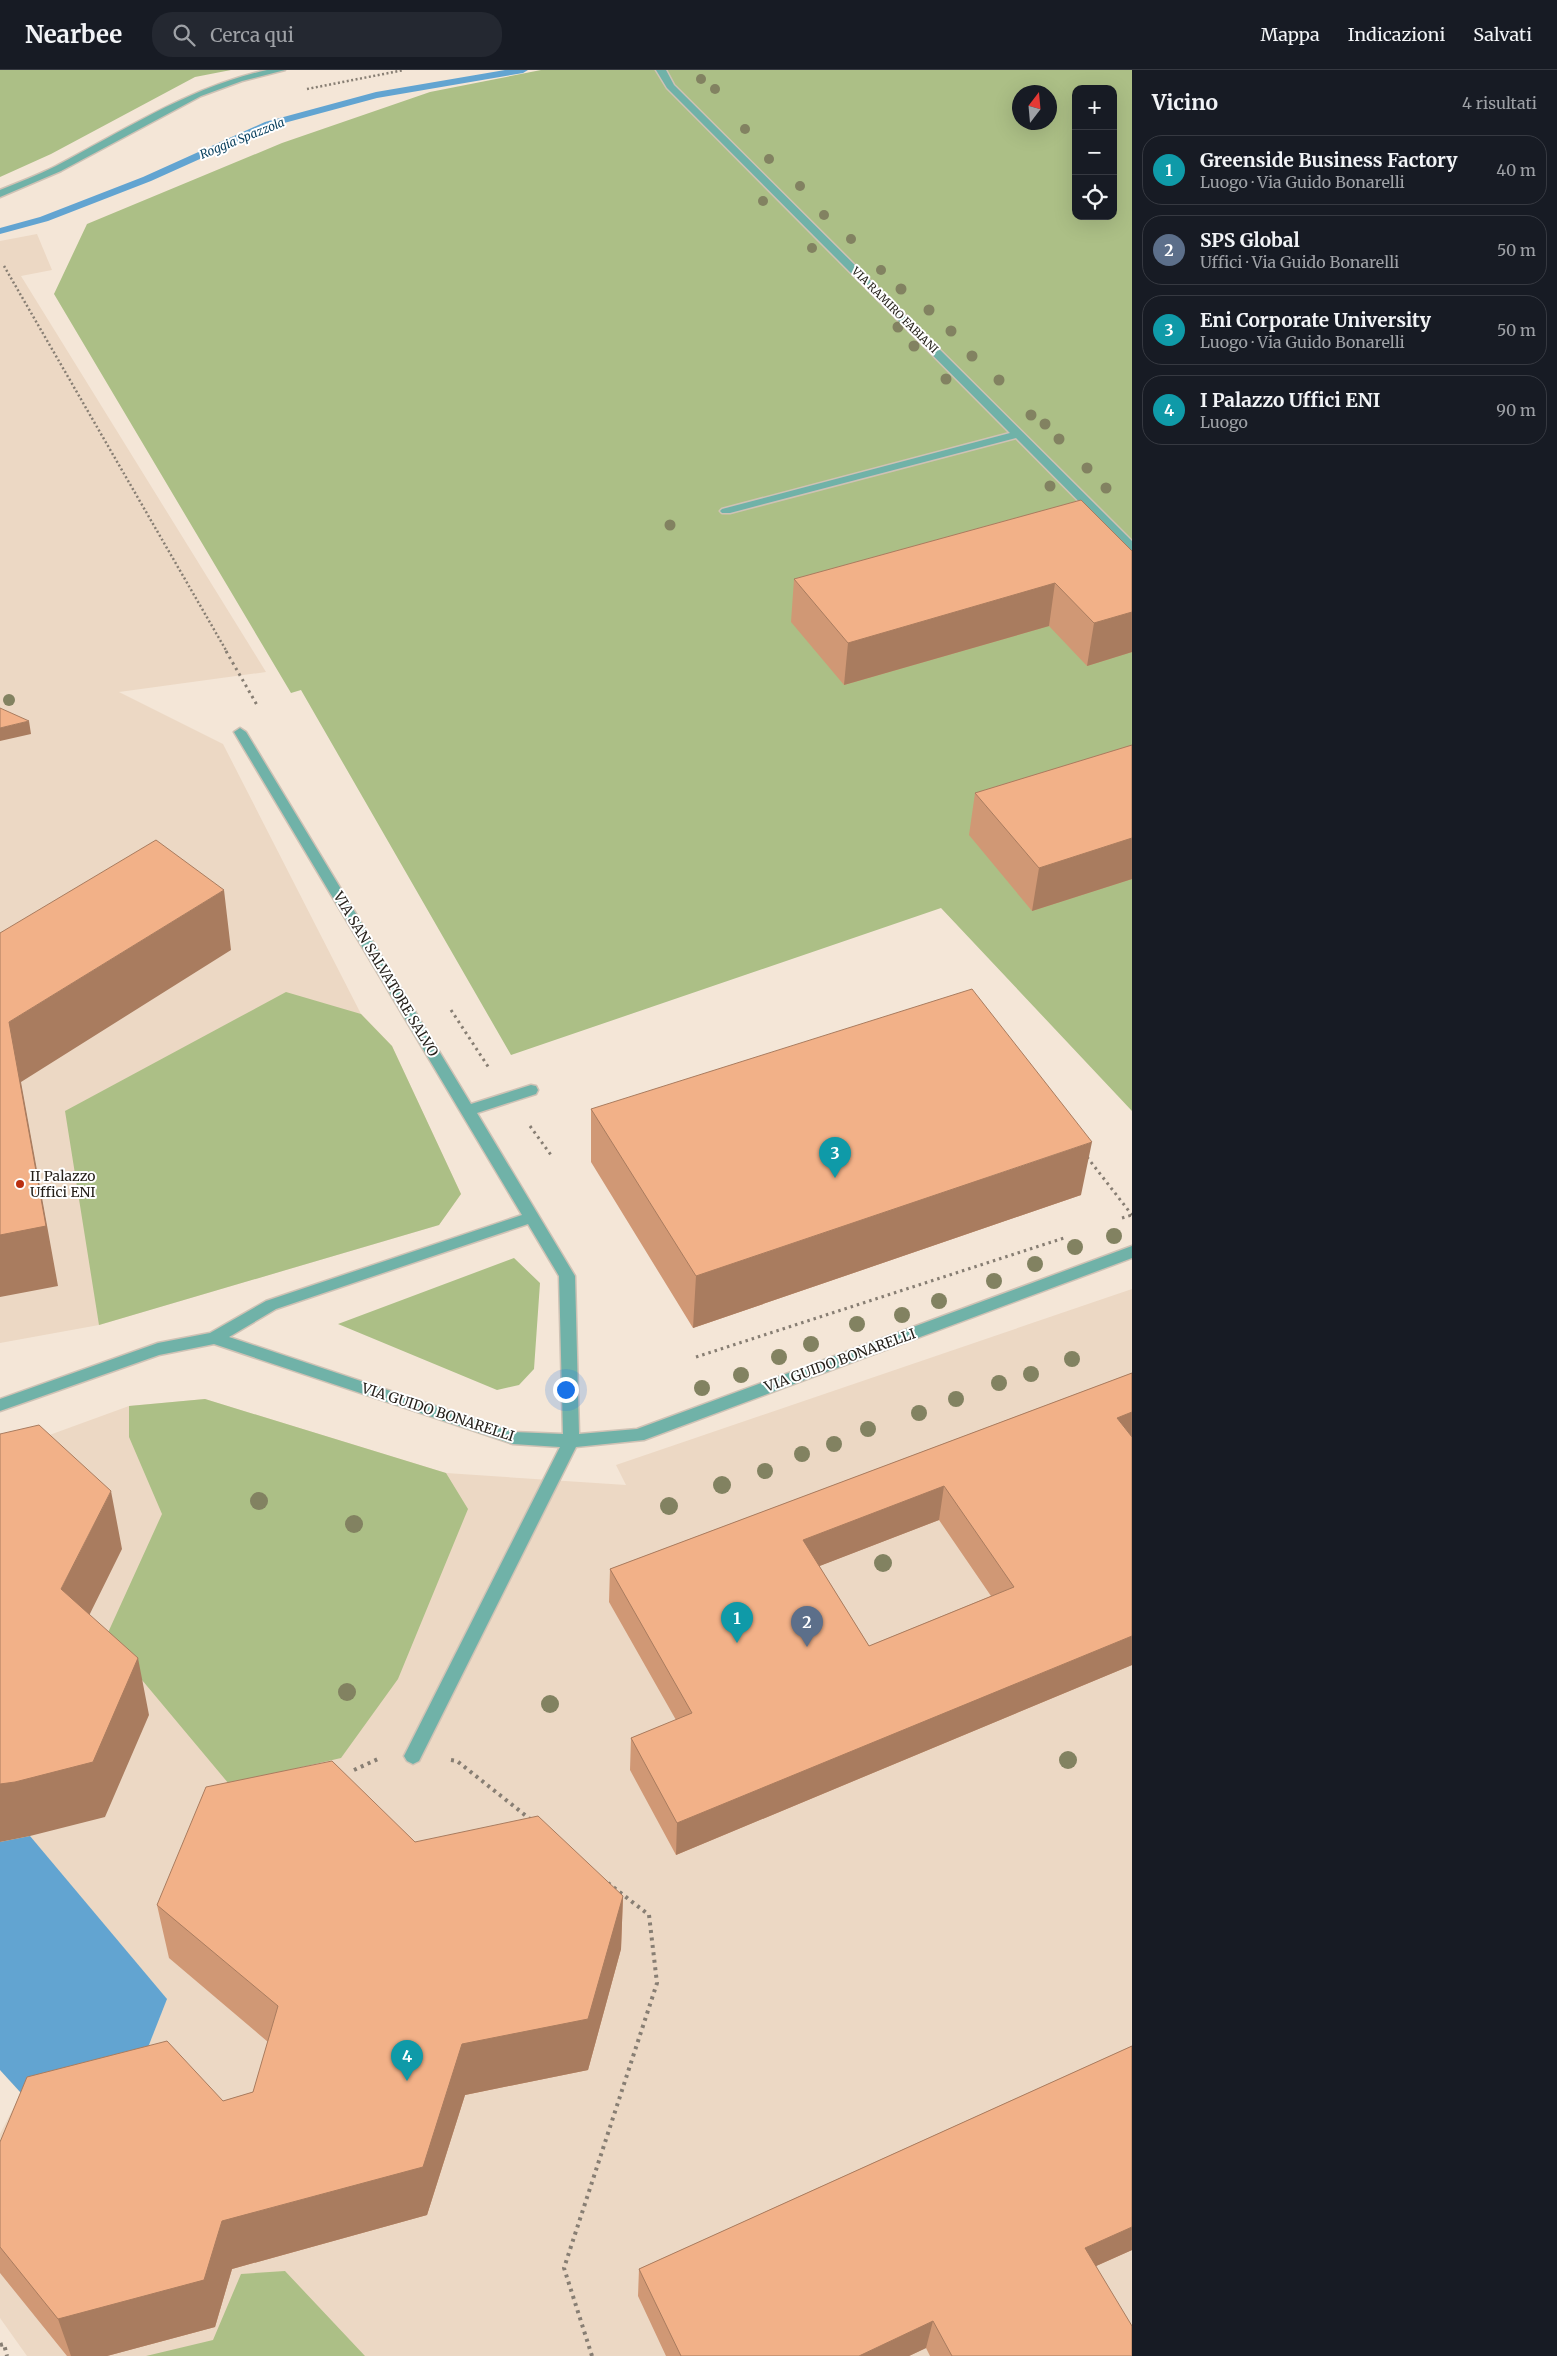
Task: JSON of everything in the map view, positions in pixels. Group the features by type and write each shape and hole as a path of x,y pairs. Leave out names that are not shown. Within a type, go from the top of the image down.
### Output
{"street":[{"path":"0,194 57,169 198,94 239,79 280,70"},
{"name":"VIA RAMIRO FABIANI","path":"661,70 670,86 1132,548"},
{"path":"726,511 1018,434"},
{"name":"VIA SAN SALVATORE SALVO","path":"240,732 567,1276 571,1441"},
{"path":"468,1111 531,1090"},
{"path":"214,1338 270,1305 532,1217"},
{"name":"VIA GUIDO BONARELLI","path":"0,1405 158,1349 214,1338 513,1438 571,1441 638,1435 1132,1252"},
{"path":"414,1756 571,1441"}],"path":[{"path":"1085,1155 1132,1215 1113,1221"},
{"path":"696,1357 1065,1237"},
{"path":"354,1770 379,1758 414,1756 457,1761 534,1823"},
{"path":"592,2356 564,2268 657,1983 649,1915 603,1878"},
{"path":"0,2346 4,2344 7,2356"}],"shaded area":[{"path":"37,234 52,270 21,276 266,672 119,692 223,744 361,1014 392,1046 461,1194 439,1225 99,1325 0,1343 0,241"},
{"path":"1132,1289 1132,2356 27,2356 0,2318 0,2134 21,2093 0,2070 0,1453 129,1406 205,1399 446,1473 626,1485 616,1465"}],"green space":[{"path":"0,70 231,70 195,77 51,154 0,177"},
{"path":"541,70 1132,70 1132,1111 941,908 511,1055 301,690 291,693 54,294 87,224 282,143 430,92"},
{"path":"286,992 361,1014 392,1046 461,1194 439,1225 99,1325 65,1111"},
{"path":"514,1258 540,1283 534,1369 519,1385 497,1390 338,1324"},
{"path":"205,1399 446,1473 468,1509 398,1679 341,1758 229,1784 106,1637 162,1514 129,1437 129,1406"},
{"path":"285,2271 365,2356 146,2356 213,2340 241,2274"}],"water":[{"path":"30,1836 167,1999 143,2060 21,2093 0,2070 0,1842"}],"building":[{"path":"1081,500 1132,551 1132,612 1094,623 1055,583 848,643 794,579"},
{"path":"0,708 29,721 0,728"},
{"path":"1132,745 1132,838 1039,868 975,793"},
{"path":"156,840 224,890 9,1022 46,1226 0,1235 0,933"},
{"path":"972,989 1092,1142 696,1276 591,1109"},
{"path":"1132,1373 1132,1412 1117,1418 1132,1437 1132,1636 677,1823 631,1738 692,1713 610,1569","holes":["944,1486 1014,1587 869,1646 803,1540"]},
{"path":"39,1425 111,1491 61,1589 138,1658 93,1762 15,1782 0,1784 0,1434"},
{"path":"332,1761 415,1842 538,1816 623,1896 588,2019 462,2044 423,2167 222,2221 204,2280 58,2319 0,2247 0,2142 27,2077 167,2041 223,2101 253,2092 278,2006 157,1905 206,1787"},
{"path":"1132,2046 1132,2227 1085,2248 1132,2326 1132,2356 952,2356 933,2321 859,2356 681,2356 639,2269"}],"waterway":[{"name":"Roggia Spazzola","path":"0,231 44,219 147,179 269,124 376,95 523,70"}],"place":[{"name":"Eni Corporate University","path":"835,1178"},
{"name":"II Palazzo Uffici ENI","path":"20,1184"},
{"name":"Greenside Business Factory","path":"737,1643"},
{"name":"SPS Global","path":"807,1647"},
{"name":"I Palazzo Uffici ENI","path":"407,2081"}]}
